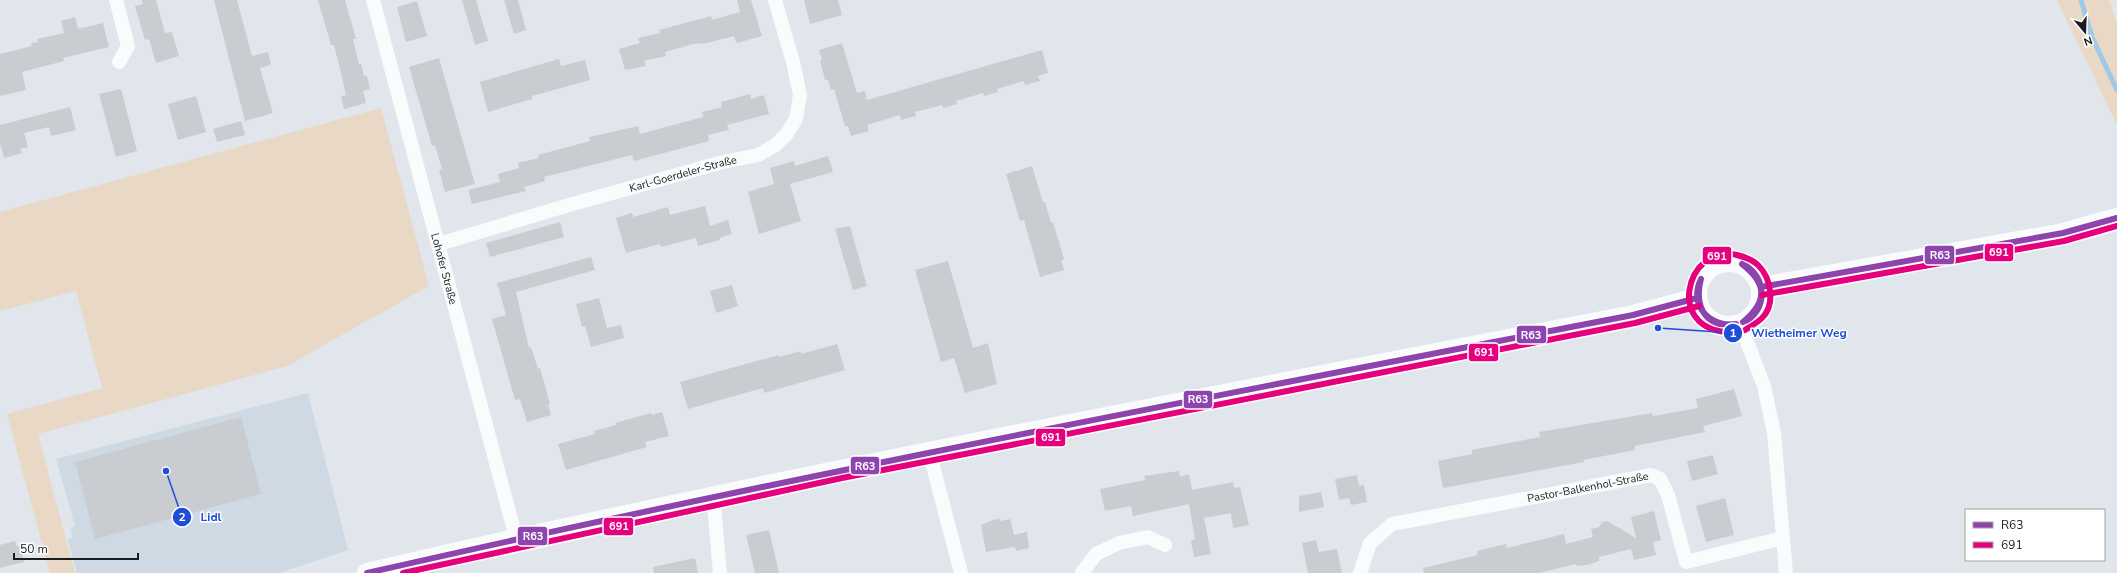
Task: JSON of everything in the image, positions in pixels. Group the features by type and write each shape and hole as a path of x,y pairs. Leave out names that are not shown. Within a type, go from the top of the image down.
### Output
{"main road":[{"path":"1761,287 2063,233 2117,218"},
{"path":"1725,261 1744,265 1752,270 1761,287 1761,298 1758,310 1750,319 1740,324 1721,325 1712,321 1705,315 1697,298 1699,282 1707,270 1715,264 1725,261"},
{"path":"367,573 516,538 713,495 929,451 1633,315 1697,298"}],"street":[{"path":"116,0 128,46 119,62"},
{"name":"Lohofer Straße","path":"372,0 439,244 516,538"},
{"name":"Karl-Goerdeler-Straße","path":"439,244 576,203 723,162 758,154 774,146 786,135 796,119 800,95 793,62 775,0"},
{"path":"1740,324 1764,386 1774,433 1786,573"},
{"path":"929,451 961,573"},
{"name":"Pastor-Balkenhol-Straße","path":"1360,573 1370,543 1392,524 1651,475 1660,479 1668,495 1685,567 1783,538"},
{"path":"713,495 720,573"},
{"path":"1082,573 1096,554 1119,543 1148,537 1165,545"}],"shaded area":[{"path":"2057,0 2109,0 2117,23 2117,125"},
{"path":"381,108 429,286 287,366 38,434 75,573 50,573 7,414 102,388 76,291 0,311 0,212"},
{"path":"308,393 348,550 279,573 77,573 68,539 73,538 70,529 75,526 56,459"}],"building":[{"path":"142,0 156,0 165,33 172,32 179,56 156,63 149,39 145,40 135,6 143,4"},
{"path":"214,0 237,0 252,56 268,52 271,65 260,68 273,113 245,121"},
{"path":"318,0 345,0 356,39 353,39 359,64 361,64 364,76 367,76 370,89 363,91 366,103 344,109 341,97 346,95 340,69 334,45 331,45"},
{"path":"462,0 476,0 488,41 475,45"},
{"path":"504,0 518,0 526,30 514,34"},
{"path":"737,0 751,0 762,36 737,43 734,36 707,43 693,44 665,52 666,56 644,61 646,66 625,70 619,49 640,43 638,38 660,33 659,30 711,16 712,20 740,12"},
{"path":"804,0 838,0 842,15 810,24"},
{"path":"417,1 427,36 406,42 397,7"},
{"path":"75,17 78,29 103,23 109,47 63,58 64,61 22,72 26,90 0,96 0,54 32,46 31,43 38,42 37,39 64,33 61,21"},
{"path":"842,43 857,93 865,91 867,100 1042,50 1048,73 1038,76 1040,81 1025,85 1024,81 997,89 998,92 984,96 983,93 956,101 957,104 943,108 942,105 915,112 916,116 901,120 900,115 867,125 869,131 851,136 848,126 845,126 834,89 831,90 828,80 825,80 819,50"},
{"path":"439,58 475,184 445,192 439,170 442,169 435,145 432,146 409,67"},
{"path":"559,59 561,66 585,60 590,80 532,96 532,99 488,112 480,82"},
{"path":"121,89 137,151 116,157 99,94"},
{"path":"750,94 751,99 764,95 769,114 727,125 729,130 708,135 709,141 634,161 632,155 544,177 545,181 524,187 526,191 472,204 468,190 500,182 498,174 519,168 518,163 539,158 538,155 590,141 589,137 638,126 640,134 703,117 702,112 722,107 721,102"},
{"path":"196,96 206,132 178,140 168,104"},
{"path":"70,107 76,130 51,136 49,127 24,133 28,147 20,149 22,153 4,158 0,143 0,125"},
{"path":"241,121 245,135 217,142 213,129"},
{"path":"828,156 833,172 790,184 801,221 759,234 748,192 774,184 770,168 794,161 795,166"},
{"path":"1032,166 1043,202 1045,202 1051,223 1053,222 1064,259 1061,260 1064,270 1040,277 1024,220 1020,221 1006,174"},
{"path":"705,206 710,226 728,220 732,234 719,238 720,240 698,246 696,238 661,247 660,244 626,253 616,218 632,213 633,217 668,207 670,215"},
{"path":"560,222 564,237 490,257 486,243"},
{"path":"850,226 867,286 853,290 835,229"},
{"path":"591,257 595,270 516,292 529,348 531,347 538,369 540,368 550,404 548,405 551,415 527,422 520,399 515,400 492,319 506,315 497,283"},
{"path":"948,261 973,348 988,343 997,384 965,393 954,358 941,362 915,270"},
{"path":"732,285 738,306 716,313 710,291"},
{"path":"599,298 607,328 621,325 624,338 591,347 585,326 582,327 576,304"},
{"path":"837,344 845,370 764,393 763,388 688,409 680,382 779,355 779,357 801,351 801,354"},
{"path":"1734,389 1742,416 1703,426 1705,432 1635,446 1635,450 1583,460 1584,462 1443,488 1438,461 1472,454 1472,450 1540,437 1539,432 1652,413 1653,416 1698,408 1696,399"},
{"path":"662,412 669,436 645,442 647,447 566,470 558,444 595,434 594,431 616,425 615,423 651,413 652,415"},
{"path":"241,417 261,494 95,539 75,462"},
{"path":"1713,455 1718,474 1692,481 1687,461"},
{"path":"1179,471 1180,477 1189,474 1192,490 1233,482 1234,488 1240,487 1249,525 1233,528 1231,513 1204,518 1211,554 1194,557 1191,540 1195,539 1189,504 1133,516 1131,506 1105,511 1100,489 1145,480 1144,476"},
{"path":"1357,475 1359,486 1364,485 1367,502 1351,505 1349,498 1339,500 1335,479"},
{"path":"1321,492 1324,507 1299,512 1299,496"},
{"path":"1725,498 1734,535 1706,542 1696,506"},
{"path":"1654,511 1661,540 1653,542 1656,555 1634,560 1631,549 1599,557 1599,561 1587,565 1577,566 1576,564 1539,573 1424,573 1423,568 1478,555 1477,551 1506,544 1507,548 1564,534 1566,544 1593,537 1591,529 1599,527 1602,522 1607,521 1636,538 1631,517"},
{"path":"999,518 1000,521 1010,519 1014,535 1027,532 1029,548 1016,551 1015,547 986,552 981,525"},
{"path":"769,530 779,573 755,573 746,535"},
{"path":"1316,540 1319,552 1337,549 1342,573 1308,573 1302,543"},
{"path":"15,541 17,547 20,546 24,562 0,568 0,545"},
{"path":"695,558 698,573 654,573 653,567"}],"waterway":[{"path":"2081,0 2092,37 2117,90"}],"transit line":[{"name":"R63","path":"1761,287 2063,233 2117,218"},
{"name":"691","path":"1762,295 2064,241 2117,226"},
{"name":"691","path":"1740,332 1715,330 1699,321 1690,307 1689,290 1694,275 1705,262 1719,255 1737,255 1746,257 1753,261 1762,270 1769,284 1770,299 1766,312 1760,320 1745,330"},
{"name":"R63","path":"1742,264 1750,269 1756,276 1762,293 1761,302 1757,310 1751,317 1743,322"},
{"name":"R63","path":"1742,264 1756,279 1760,286 1761,293 1757,307 1743,322"},
{"name":"R63","path":"1701,279 1699,300 1703,312 1707,317 1720,324 1736,324"},
{"name":"R63","path":"1701,279 1697,298 1704,313 1718,322 1736,324"},
{"name":"R63","path":"367,573 841,471 1157,407 1633,315 1697,298"},
{"name":"691","path":"403,573 842,478 1635,323 1699,306"}],"place":[{"name":"Wietheimer Weg","path":"1658,328"},
{"name":"Lidl","path":"166,471"}]}
